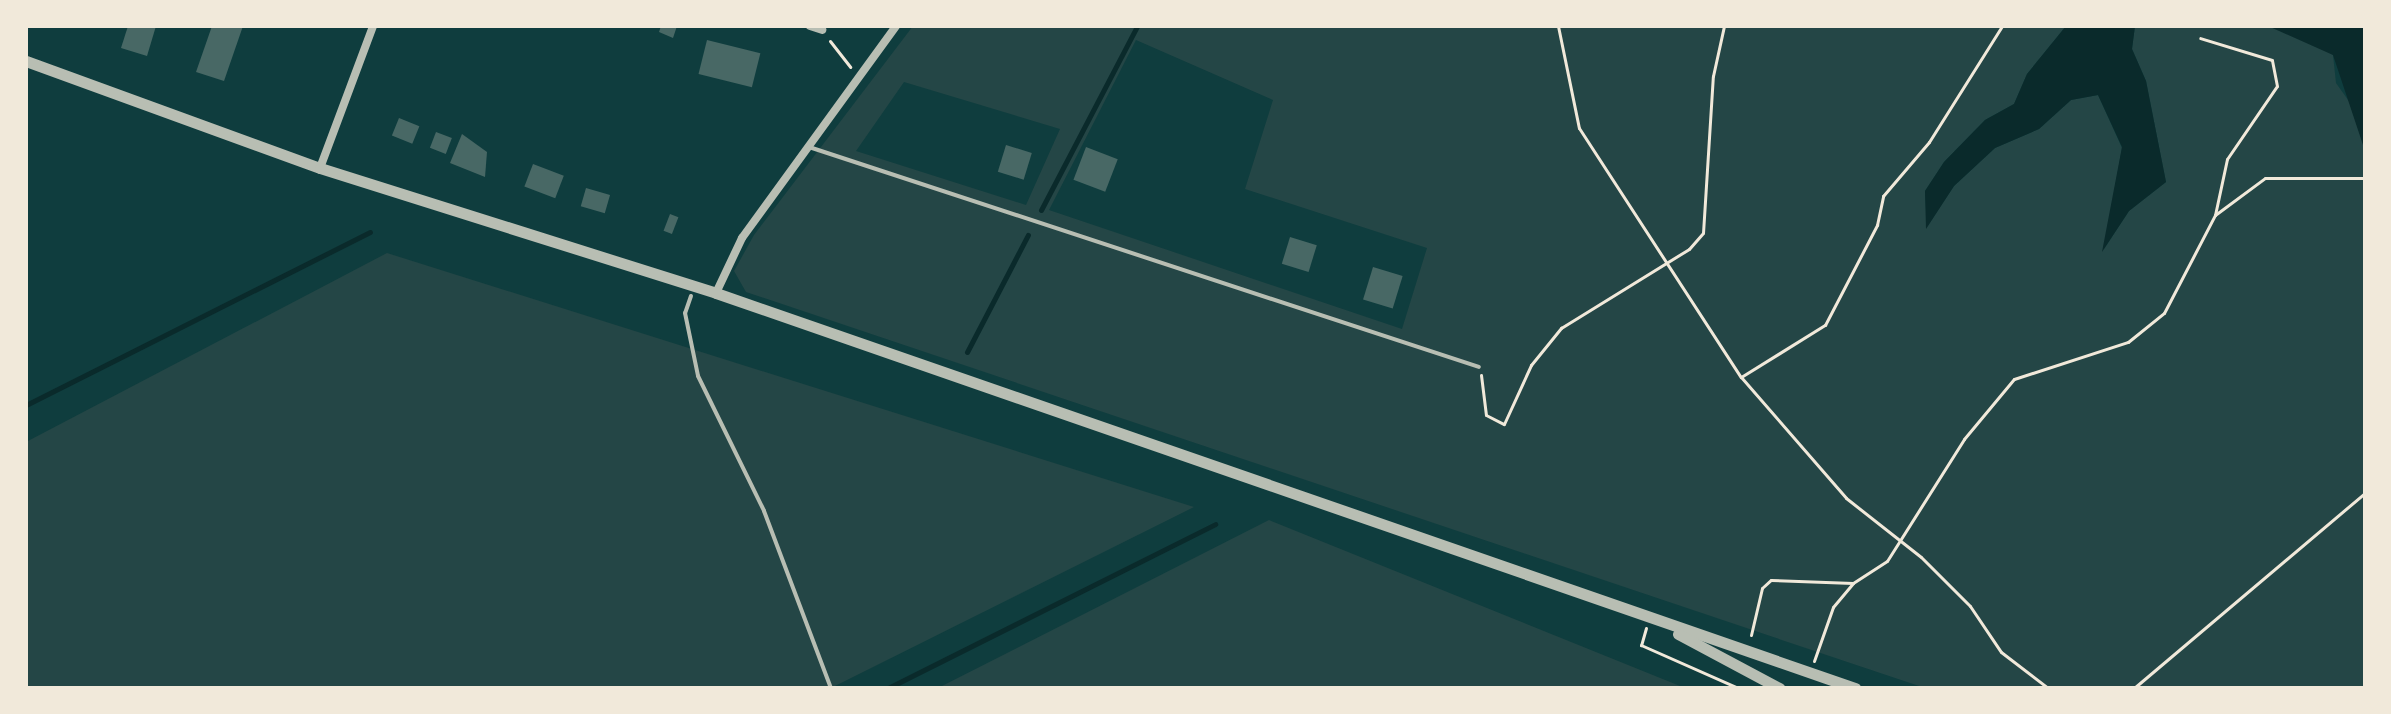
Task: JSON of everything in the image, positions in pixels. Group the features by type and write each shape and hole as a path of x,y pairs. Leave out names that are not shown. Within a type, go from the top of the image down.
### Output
{"street":[{"path":"320,168 373,26"},
{"path":"810,26 823,31"},
{"path":"716,293 742,238 896,26"},
{"path":"26,61 320,168 716,293 1855,688"},
{"path":"1650,618 1779,688"}],"lane":[{"path":"807,146 1479,367"},
{"path":"691,296 685,313 698,376 764,511 831,688"}],"path":[{"path":"1558,26 1579,128 1741,377 1846,498 1970,606 2022,673 2048,688"},
{"path":"1479,367 1486,415 1504,424 1531,365 1561,328 1666,261 1703,233 1713,76 1724,26"},
{"path":"1741,377 1825,325 1877,225 1883,196 1929,142 2002,26"},
{"path":"823,31 852,70"},
{"path":"1810,673 1833,607 1853,583 1887,561 1964,439 2014,379 2150,329 2215,215 2227,159 2269,100 2277,73 2260,53 2200,38"},
{"path":"2215,215 2265,178 2365,178"},
{"path":"2134,688 2365,493"},
{"path":"1746,651 1762,588 1771,580 1853,583"},
{"path":"1650,618 1641,645 1738,688"}],"shaded area":[{"path":"913,26 2066,26 2027,74 2014,104 1985,120 1944,162 1925,191 1927,227 1954,186 1995,148 2039,129 2071,100 2098,95 2122,148 2104,249 2129,211 2166,182 2146,81 2132,49 2135,26 2268,26 2312,40 2333,55 2336,83 2358,114 2365,151 2365,688 1925,688 746,292 734,271 754,235","holes":["1136,40 1273,100 1245,189 1427,248 1402,329 1049,210","904,82 1060,129 1026,205 856,151"]},
{"path":"2066,26 2135,26 2132,49 2146,81 2166,182 2129,211 2102,252 2122,147 2098,95 2071,100 2039,129 1995,148 1954,186 1926,229 1925,191 1944,162 1985,120 2014,104 2027,74"},
{"path":"2268,26 2365,26 2365,151 2333,55"},
{"path":"387,253 1194,507 831,688 26,688 26,442"},
{"path":"1269,520 1685,688 938,688"}],"building":[{"path":"128,26 156,26 147,56 121,48"},
{"path":"212,26 243,26 224,81 196,72"},
{"path":"661,26 677,26 673,38 659,32"},
{"path":"707,40 760,53 752,87 699,74"},
{"path":"399,118 419,126 412,144 392,136"},
{"path":"436,132 452,138 446,154 430,148"},
{"path":"462,134 487,152 485,177 450,163"},
{"path":"1006,145 1032,153 1024,180 998,172"},
{"path":"1086,147 1118,159 1105,192 1073,180"},
{"path":"533,164 564,176 555,198 524,186"},
{"path":"586,188 610,195 605,213 581,206"},
{"path":"670,214 678,217 672,234 664,231"},
{"path":"1290,237 1317,245 1309,272 1282,264"},
{"path":"1373,267 1403,276 1393,309 1363,300"}],"waterway":[{"path":"1041,210 1137,26"},
{"path":"26,405 370,232"},
{"path":"967,352 1028,235"},
{"path":"888,688 1215,524"}]}
